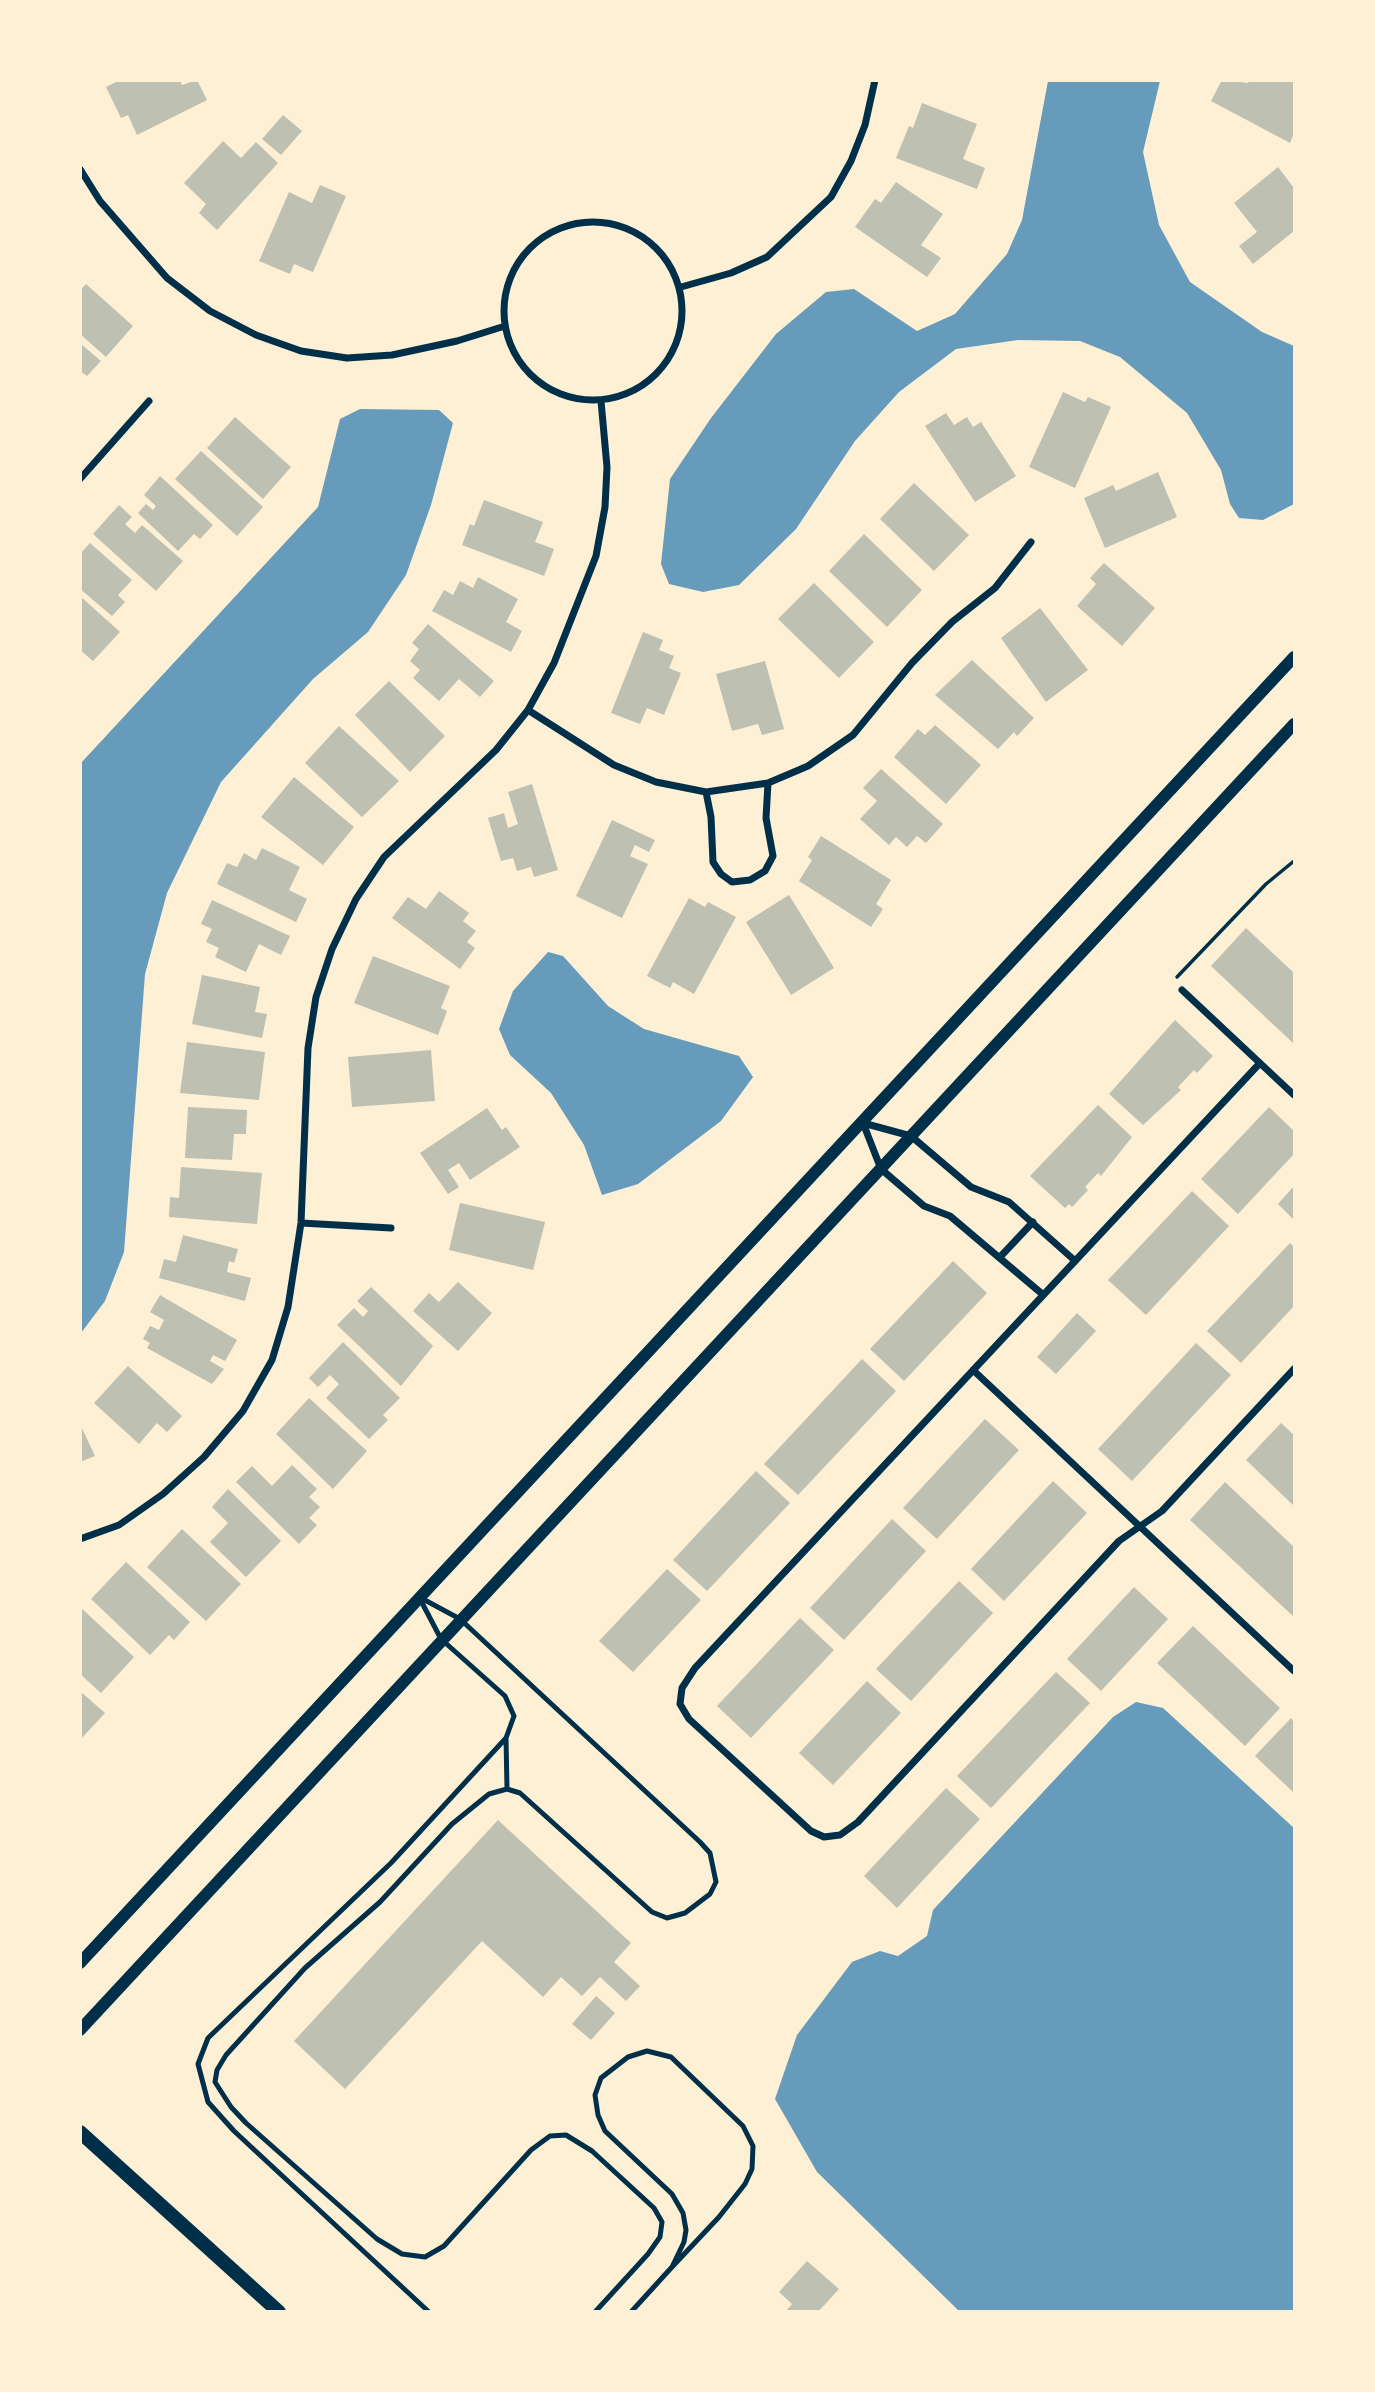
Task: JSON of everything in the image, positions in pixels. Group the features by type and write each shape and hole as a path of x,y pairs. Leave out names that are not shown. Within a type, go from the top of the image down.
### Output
{"main road":[{"path":"80,2132 279,2312"}],"street":[{"path":"681,287 731,273 767,257 831,197 851,161 865,125 875,80"},
{"path":"80,169 100,201 167,278 210,311 256,335 301,351 347,358 392,355 457,341 505,326"},
{"path":"575,223 617,225 640,235 657,249 681,287 681,317 670,354 642,386 625,395 601,401 555,391 536,379 518,360 505,326 504,305 509,282 520,261 544,237 575,223"},
{"path":"80,478 149,401"},
{"path":"80,1539 119,1525 163,1494 204,1457 243,1411 272,1360 288,1307 302,1223 307,1048 316,998 332,949 356,899 384,858 496,750 528,710 554,663 596,556 605,508 607,467 601,401"},
{"path":"528,710 614,765 656,782 706,792 768,783 807,766 852,734 952,622 995,588 1031,542"},
{"path":"80,1962 418,1596 863,1124 1294,657"},
{"path":"80,2030 1294,724"},
{"path":"706,792 711,817 713,862 721,874 732,882 750,880 765,871 773,856 766,818 768,783"},
{"path":"1182,990 1294,1095"},
{"path":"1260,1062 1041,1293 973,1370 695,1668 682,1688 680,1704 689,1719 811,1831 824,1837 840,1835 858,1822 1119,1541 1161,1511 1294,1368"},
{"path":"863,1124 911,1136 971,1187 1009,1202 1073,1259"},
{"path":"863,1124 881,1169 924,1206 950,1216 1001,1256 1041,1293"},
{"path":"1001,1256 1033,1222"},
{"path":"302,1223 391,1228"},
{"path":"973,1370 1294,1671"},
{"path":"1288,1376 1294,1382"}],"lane":[{"path":"418,1596 460,1619 700,1842 710,1853 716,1882 710,1894 685,1913 667,1918 652,1912 520,1793 507,1789 489,1794 452,1824 380,1902 305,1968 226,2054 217,2070 215,2082 231,2108 246,2123 367,2230 402,2254 425,2258 444,2246 531,2150 550,2136 566,2135 600,2159 654,2208 662,2222 660,2237 648,2254 595,2312"},
{"path":"418,1596 441,1639 505,1696 514,1716 506,1738 507,1789"},
{"path":"429,2312 234,2131 208,2102 198,2064 208,2038 391,1863 506,1738"},
{"path":"631,2312 672,2267 746,2184 752,2169 752,2146 743,2126 671,2057 647,2050 628,2057 601,2078 595,2095 598,2115 605,2131 672,2194 682,2213 686,2230 684,2242 672,2267"}],"path":[{"path":"1182,990 1175,979 1258,892 1294,860"}],"water":[{"path":"1048,81 1160,81 1143,152 1159,225 1190,282 1262,332 1294,346 1294,504 1263,520 1239,518 1230,504 1221,470 1187,413 1120,357 1080,341 1018,340 956,349 899,392 855,441 796,529 739,585 703,592 669,584 661,564 670,479 711,418 776,334 826,292 854,289 917,331 955,314 1007,254 1022,220"},
{"path":"360,409 439,410 453,423 431,505 406,575 368,632 313,679 221,782 167,893 145,974 124,1252 105,1301 81,1333 81,763 318,507 340,419"},
{"path":"548,952 563,956 608,1006 644,1029 739,1056 753,1077 721,1121 638,1184 602,1195 584,1145 551,1093 510,1055 499,1029 513,991"},
{"path":"1136,1702 1163,1708 1294,1828 1294,2311 959,2311 817,2172 775,2099 797,2035 852,1962 880,1951 898,1956 927,1936 933,1910 1113,1717"}],"building":[{"path":"120,80 180,80 182,85 197,80 207,100 137,135 128,115 121,118 106,87"},
{"path":"1222,80 1248,83 1250,80 1294,80 1294,133 1290,143 1211,101"},
{"path":"922,103 977,124 963,159 985,168 977,189 896,158 909,126 913,128"},
{"path":"283,115 302,131 281,155 262,139"},
{"path":"223,141 241,158 256,142 278,163 217,230 199,213 206,204 184,183"},
{"path":"1278,167 1294,188 1294,231 1253,264 1239,246 1257,232 1234,203"},
{"path":"896,182 943,214 921,245 941,258 927,277 855,227 875,199 881,203"},
{"path":"320,185 346,196 313,272 294,264 290,274 259,261 289,192 312,203"},
{"path":"86,284 133,326 106,357 80,334 80,290"},
{"path":"80,343 101,361 87,376 80,371"},
{"path":"1063,392 1085,402 1088,397 1111,407 1075,488 1029,467"},
{"path":"946,413 954,425 967,417 973,427 981,422 1016,476 975,502 925,426"},
{"path":"235,417 291,467 263,499 207,448"},
{"path":"201,451 263,507 237,536 175,479"},
{"path":"1158,472 1177,517 1105,548 1084,498 1113,485 1116,491"},
{"path":"160,476 213,525 200,539 194,534 178,551 138,513 146,504 153,510 156,506 144,495"},
{"path":"914,483 969,535 934,571 880,519"},
{"path":"484,500 543,522 535,542 554,549 544,576 462,545 470,524 474,526"},
{"path":"119,505 132,517 125,524 135,533 142,525 183,561 156,591 93,534"},
{"path":"864,534 922,590 887,627 829,571"},
{"path":"90,543 132,580 118,595 125,602 112,616 80,589 80,554"},
{"path":"1104,563 1155,608 1122,646 1077,606 1096,584 1090,578"},
{"path":"478,577 518,599 506,622 522,631 511,652 432,611 444,590 453,595 460,581 473,588"},
{"path":"814,583 874,642 839,678 778,619"},
{"path":"80,596 120,632 93,661 80,650"},
{"path":"1040,608 1088,670 1046,702 1001,638"},
{"path":"428,624 494,681 480,697 459,679 439,701 413,678 420,670 410,661 419,649 412,643"},
{"path":"643,632 663,640 659,650 674,656 669,668 681,673 664,715 647,708 640,724 611,713"},
{"path":"972,660 1034,718 1017,736 1014,732 998,749 935,695"},
{"path":"765,661 784,729 762,735 758,724 732,731 716,674"},
{"path":"389,681 445,736 410,772 355,715"},
{"path":"935,725 981,765 946,804 894,757 918,729 925,735"},
{"path":"339,726 399,781 362,817 305,763"},
{"path":"881,769 943,824 926,843 917,836 907,847 896,837 889,845 860,819 877,801 863,788"},
{"path":"294,777 354,827 323,865 261,817"},
{"path":"532,784 558,870 534,877 531,867 517,871 513,858 501,861 488,818 504,813 508,828 518,824 508,792"},
{"path":"612,820 655,840 649,852 635,845 630,856 648,864 622,918 576,896"},
{"path":"821,836 891,880 876,904 883,909 871,927 799,881 812,860 808,857"},
{"path":"262,848 300,867 289,890 307,899 296,922 217,884 227,863 237,867 244,853 256,860"},
{"path":"439,891 469,913 463,921 476,931 467,942 475,948 460,969 392,918 408,897 426,909"},
{"path":"789,895 834,968 791,995 746,922"},
{"path":"689,898 705,907 708,902 736,917 694,994 673,982 670,988 647,976"},
{"path":"212,900 290,936 281,955 259,944 246,972 215,957 219,948 206,942 212,929 201,924"},
{"path":"1246,928 1294,973 1294,1044 1211,966"},
{"path":"373,956 450,986 441,1008 447,1011 438,1035 354,1003"},
{"path":"202,975 260,987 255,1012 267,1014 262,1038 192,1024"},
{"path":"1175,1020 1213,1056 1197,1073 1194,1070 1178,1087 1181,1090 1143,1125 1109,1094"},
{"path":"187,1042 265,1052 259,1100 180,1093"},
{"path":"431,1050 435,1101 352,1107 348,1057"},
{"path":"1098,1105 1132,1137 1101,1176 1098,1173 1085,1187 1088,1190 1072,1207 1069,1204 1065,1208 1030,1176"},
{"path":"188,1107 247,1110 246,1134 234,1134 232,1160 185,1158"},
{"path":"1269,1107 1294,1131 1294,1154 1238,1214 1201,1179"},
{"path":"487,1108 502,1130 506,1127 520,1147 470,1180 459,1163 448,1170 459,1187 448,1194 420,1153"},
{"path":"181,1167 262,1173 257,1224 169,1217 170,1197 179,1198"},
{"path":"1294,1186 1294,1220 1278,1204"},
{"path":"1192,1191 1229,1226 1146,1315 1108,1280"},
{"path":"460,1203 545,1222 533,1270 449,1250"},
{"path":"183,1235 238,1249 234,1263 229,1261 227,1272 251,1278 245,1301 159,1278 164,1259 176,1262"},
{"path":"1290,1243 1294,1247 1294,1306 1241,1363 1207,1331"},
{"path":"953,1261 987,1293 904,1381 870,1349"},
{"path":"458,1282 492,1313 458,1351 413,1311 429,1293 439,1302"},
{"path":"371,1287 433,1346 401,1386 337,1325 354,1308 363,1317 368,1311 357,1301"},
{"path":"160,1295 237,1340 225,1361 213,1355 210,1361 224,1369 212,1384 147,1348 150,1343 143,1339 150,1326 159,1330 164,1320 150,1312"},
{"path":"1077,1313 1096,1331 1056,1374 1037,1357"},
{"path":"343,1342 400,1398 383,1415 388,1420 369,1439 326,1398 339,1384 330,1375 318,1387 309,1378"},
{"path":"1196,1343 1231,1375 1132,1481 1098,1449"},
{"path":"862,1359 896,1391 798,1495 764,1464"},
{"path":"128,1366 182,1416 167,1432 157,1423 139,1444 94,1403"},
{"path":"309,1398 367,1451 333,1489 276,1434"},
{"path":"985,1419 1019,1450 937,1539 903,1508"},
{"path":"1281,1423 1294,1435 1294,1506 1246,1460"},
{"path":"80,1424 95,1456 80,1462"},
{"path":"292,1465 317,1489 309,1497 320,1507 309,1518 317,1525 299,1544 236,1482 252,1466 272,1486"},
{"path":"756,1471 790,1503 707,1591 673,1560"},
{"path":"1053,1481 1087,1513 1004,1601 971,1569"},
{"path":"1225,1482 1294,1547 1294,1617 1190,1520"},
{"path":"228,1489 281,1541 246,1577 210,1542 228,1523 212,1507"},
{"path":"892,1519 926,1551 844,1640 810,1608"},
{"path":"182,1529 241,1584 206,1621 147,1567"},
{"path":"126,1562 190,1622 174,1640 169,1635 150,1655 91,1599"},
{"path":"667,1569 701,1600 633,1672 599,1641"},
{"path":"959,1581 993,1613 911,1701 876,1669"},
{"path":"1134,1587 1168,1619 1101,1691 1067,1659"},
{"path":"80,1607 134,1657 101,1693 80,1674"},
{"path":"800,1618 834,1650 751,1738 717,1706"},
{"path":"1193,1626 1280,1708 1245,1746 1157,1663"},
{"path":"1056,1672 1090,1703 991,1808 957,1776"},
{"path":"867,1681 901,1713 833,1785 799,1753"},
{"path":"80,1691 105,1713 80,1740"},
{"path":"1291,1718 1294,1722 1294,1793 1255,1756"},
{"path":"946,1788 980,1819 897,1908 864,1876"},
{"path":"498,1820 631,1943 614,1962 640,1986 626,2001 600,1977 582,1996 561,1977 543,1997 482,1941 345,2089 294,2041"},
{"path":"596,1996 615,2013 591,2040 572,2024"},
{"path":"807,2261 839,2289 818,2312 785,2312 792,2304 779,2292"}]}
